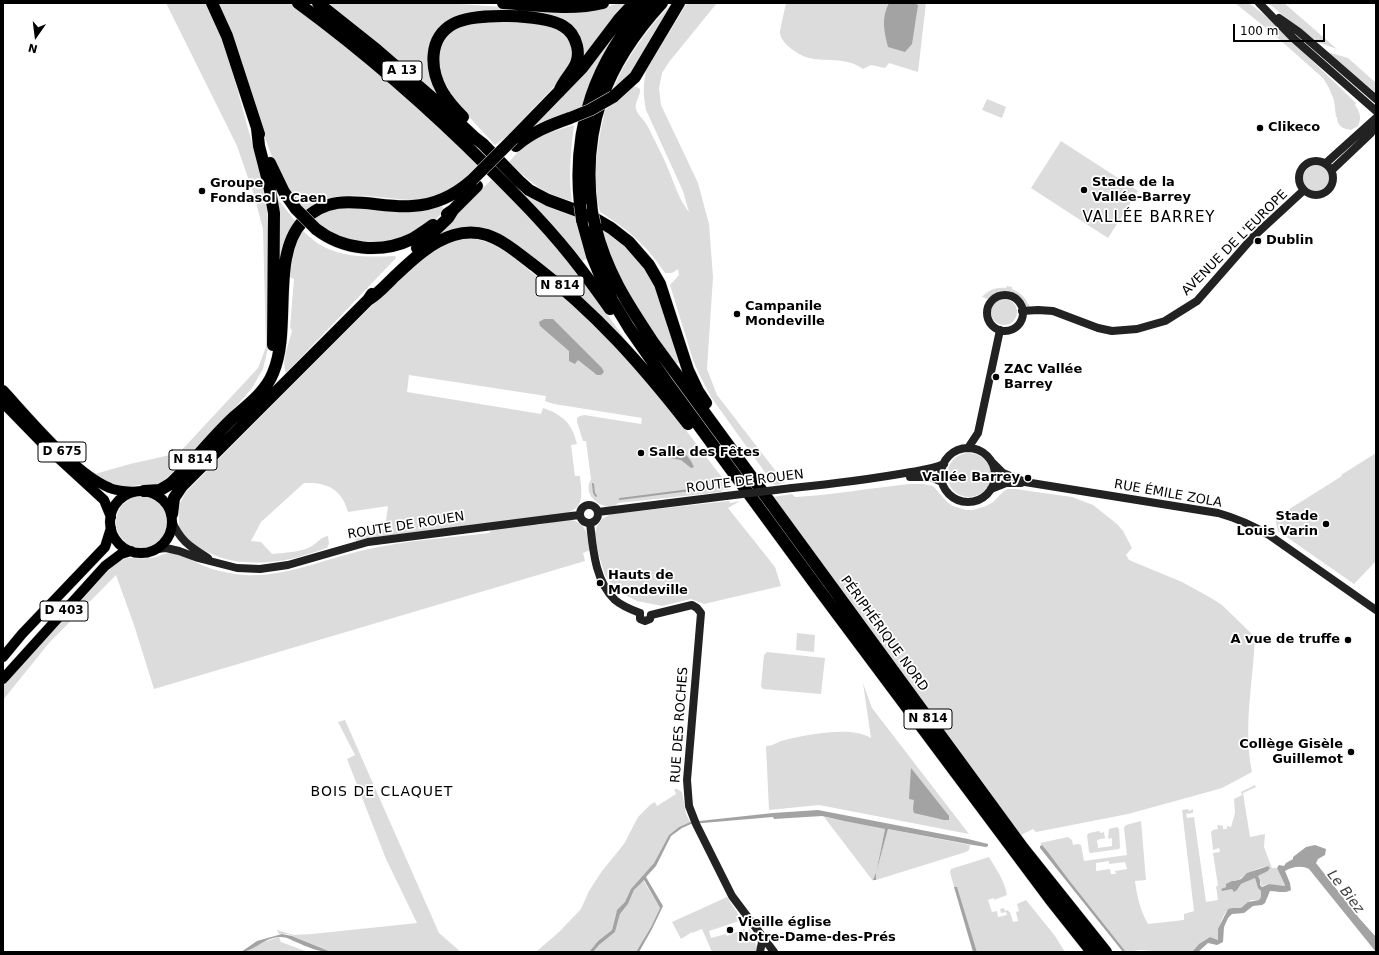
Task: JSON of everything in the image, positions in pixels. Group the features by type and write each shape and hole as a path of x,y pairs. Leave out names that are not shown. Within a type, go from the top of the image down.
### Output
{"highway":[{"path":"212,3 227,36 257,128 274,174 288,199 316,229 329,238 350,245 367,248 387,247 405,242 417,236 453,210"},
{"name":"A 13","path":"298,3 358,48 394,79 474,153 532,212 564,248 588,279 658,376 666,380"},
{"name":"A 13","path":"318,3 383,54 483,144"},
{"path":"503,3 584,6 603,3"},
{"name":"N 814","path":"172,518 174,498 182,486 448,218 474,183 515,143 582,68 620,18 634,3"},
{"name":"N 814","path":"647,3 611,51 592,93 582,126 579,149 578,180 582,220 596,266 612,300 629,328 666,380 724,450"},
{"name":"N 814","path":"662,3 638,31 625,50 613,70 603,94 594,129 590,153 592,212 610,270 626,302 724,450"},
{"name":"N 814","path":"515,143 543,128 590,110 613,97 635,77 679,3"},
{"path":"559,92 562,84 574,69 577,58 575,41 570,32 564,26 531,18 494,16 467,18 452,24 442,32 435,45 433,58 435,73 440,87 477,132 483,144 519,181 529,190 548,200 602,222 621,235 646,260 663,290 690,374 698,391 725,433 724,450"},
{"path":"236,416 263,378 268,368 273,349 274,219 269,185 259,146 257,128"},
{"name":"N 814","path":"139,491 160,490 170,484 245,408 264,388 271,378 275,367 281,338 284,276 289,248 295,232 305,219 324,207 343,202 411,206 427,204 450,197 474,183"},
{"name":"N 814","path":"368,300 376,296 394,277 421,254 442,240 458,234 469,233 483,234 496,238 560,285 599,321 639,364 697,436 724,450"},
{"name":"PÉRIPHÉRIQUE NORD","path":"724,450 1018,849 1050,899 1092,952"},
{"name":"PÉRIPHÉRIQUE NORD","path":"1018,849 1106,952"}],"main road":[{"path":"1259,3 1298,32 1376,100"},
{"path":"1259,3 1293,38 1376,111"},
{"path":"1326,163 1376,118"},
{"path":"1332,170 1371,132 1376,125"},
{"path":"1316,160 1326,163 1332,170 1334,181 1327,192 1320,195 1313,195 1304,190 1300,184 1300,171 1304,165 1309,162 1316,160"},
{"name":"AVENUE DE L'EUROPE","path":"1022,311 1053,311 1098,328 1112,331 1137,329 1165,321 1197,301 1253,237 1304,190"},
{"path":"999,296 1012,297 1019,303 1022,311 1022,318 1016,326 1007,330 1000,330 990,323 987,316 988,308 992,301 999,296"},
{"path":"968,448 973,443 978,433 1000,330"},
{"name":"D 675","path":"3,390 64,454 85,472 102,484 111,488 139,491"},
{"name":"D 675","path":"3,403 43,444 104,500 111,517"},
{"path":"978,433 979,443 983,452 993,463 995,480 991,489 980,499 974,501 962,500 951,495 942,482 944,464 951,454 968,448 983,452"},
{"name":"RUE ÉMILE ZOLA","path":"993,463 1003,473 1025,482"},
{"name":"ROUTE DE ROUEN","path":"157,549 166,548 179,551 198,558 237,568 260,569 288,565 368,542 579,515 582,507 587,505 594,506 598,512 895,476 925,471 944,464"},
{"name":"ROUTE DE ROUEN","path":"895,476 931,477 942,482"},
{"name":"RUE ÉMILE ZOLA","path":"991,489 1006,483 1025,482 1218,513 1236,518 1268,534 1376,610"},
{"path":"139,491 154,494 162,498 168,506 172,518 170,534 164,544 157,549 144,552 131,551 120,544 115,538 111,528 111,517 118,501 125,495 139,491"},
{"path":"579,515 587,524 597,519 598,512"},
{"name":"ROUTE DE ROUEN","path":"172,518 176,532 185,543 214,562"},
{"name":"RUE DES ROCHES","path":"590,523 596,565 605,587 615,600 640,613 640,619 645,621 650,619 651,615 692,605 701,613 687,780 689,806 695,822 732,896 774,952"},
{"name":"D 403","path":"3,657 22,634 105,547 111,528"},
{"name":"D 403","path":"3,679 105,566 121,554 131,551"},
{"path":"760,952 763,938"},
{"path":"763,938 766,952"}],"shaded area":[{"path":"166,3 206,3 226,48 264,187 267,207 268,348 263,369 252,388 173,472 162,482 154,486 138,485 124,488 106,481 95,474 130,464 179,453 258,368 266,347 263,229 254,195 237,146"},
{"path":"215,3 291,3 354,50 417,105 478,165 456,186 442,195 411,200 340,196 324,201 304,212 278,173"},
{"path":"327,3 444,3 534,9 603,8 619,3 628,3 587,54 584,55 571,29 481,14 436,39 442,98 409,69"},
{"path":"672,3 676,3 633,72 612,92 630,56 654,23"},
{"path":"687,3 717,3 669,62 662,73 659,88 661,105 698,183 709,224 713,277 707,369 717,395 785,483 774,485 711,397 700,376 693,360 670,285 679,275 678,269 672,273 665,273 644,246 620,225 600,212 597,199 596,161 605,110 633,87 637,87 640,89 640,94 636,104 636,109 648,127 680,197 689,212 683,191 646,110 644,100 644,81 646,71"},
{"path":"786,3 926,3 918,72 889,63 885,68 871,65 863,69 857,65 844,61 816,59 801,55 787,45 781,37 780,31"},
{"path":"889,3 914,3 918,5 912,44 905,52 888,47 884,30 884,19"},
{"path":"1235,3 1249,3 1268,18 1356,103 1355,105 1360,118 1358,126 1351,130 1345,129 1338,123 1334,100 1323,78 1271,32"},
{"path":"1268,3 1284,3 1337,49 1314,41"},
{"path":"627,18 582,109 510,146"},
{"path":"507,21 533,23 553,27 563,31 571,43 573,58 567,73 506,137 495,145 463,109 443,79 439,64 439,49 447,36 461,26 475,22"},
{"path":"1324,51 1348,58 1376,83 1376,93"},
{"path":"987,99 1006,107 1002,118 982,110"},
{"path":"574,125 570,173 572,201 545,191 524,176 509,162 524,145 548,133"},
{"name":"Stade de la Vallée-Barrey","path":"1061,141 1138,191 1108,238 1031,188"},
{"path":"1317,165 1327,169 1331,179 1327,189 1317,193 1307,189 1303,179 1307,169"},
{"path":"492,179 565,258 628,344 491,232 440,236 438,233"},
{"path":"518,189 538,201 574,214 587,258 581,262"},
{"path":"276,197 296,222 279,310"},
{"path":"440,206 443,207 442,213 435,220 415,234 392,243 350,243 312,221 325,212 341,208 358,208 391,212 416,212"},
{"path":"602,227 624,242 655,280 681,361 676,364 649,328 616,272"},
{"path":"303,231 326,248 343,254 369,257 395,256 396,258 286,373 284,363 287,346 292,331 290,327 294,279 290,277 292,259 297,241"},
{"path":"468,238 488,243 504,251 570,303 603,333 651,387 731,489 722,490 721,492 618,503 614,507 608,507 598,503 590,495 589,485 591,479 586,441 583,441 577,418 584,415 641,424 642,418 554,404 545,401 546,396 409,375 407,392 541,414 543,408 561,417 566,421 572,430 577,444 571,445 575,476 580,476 581,495 579,505 570,512 563,514 376,537 357,541 353,538 352,534 385,529 388,506 348,512 338,492 332,488 320,484 304,483 261,522 251,541 261,542 272,554 303,550 328,536 329,544 327,548 284,560 240,562 213,555 184,537 179,528 179,513 180,503 186,492 349,328 403,276 429,254 448,242"},
{"path":"1007,286 1012,287 1012,289 1022,295 1029,304 1030,308 1026,308 1014,294 1009,292 999,293 988,299 982,297 990,291 999,288 1006,288"},
{"path":"1004,299 1013,303 1017,312 1013,321 1004,325 995,321 991,312 995,303"},
{"path":"544,319 553,319 602,368 604,372 601,375 597,375 578,360 575,364 569,361 569,351 540,326 539,322"},
{"path":"679,446 694,467 691,468 681,460 671,458 671,455 678,452 677,448"},
{"path":"965,453 973,453 978,454 985,459 990,466 990,484 985,491 978,496 965,497 957,494 950,487 947,479 947,471 950,463 957,456"},
{"name":"Stade Louis Varin","path":"1376,453 1376,561 1354,584 1278,531 1275,518"},
{"path":"909,484 924,484 933,486 947,502 953,506 966,510 973,510 986,506 1008,489 1072,497 1093,505 1117,524 1123,531 1132,548 1126,555 1129,560 1182,582 1222,605 1255,637 1248,722 1249,755 1252,772 1222,788 1128,814 1036,832 1033,829 1021,835 773,497 792,494 795,497 824,495"},
{"path":"142,496 152,498 160,504 166,512 168,522 166,532 160,540 152,546 142,548 132,546 124,540 118,532 116,522 118,512 124,504 132,498"},
{"path":"729,501 730,503 740,501 728,508 775,567 781,586 704,604 691,599 662,606 637,601 617,591 605,575 598,552 595,533 597,526 602,519 611,514"},
{"path":"566,519 578,522 587,533 590,550 583,553 585,561 154,689 134,625 116,575 49,643 3,700 3,684 26,656 111,568 122,560 129,558 153,558 170,553 183,556 219,571 240,575 260,575 291,570 384,546 414,541 489,533 493,529 536,523 538,525"},
{"path":"797,633 815,635 814,652 796,650"},
{"path":"767,652 825,658 821,694 763,689 761,686 764,655"},
{"path":"863,683 872,708 969,834 819,805 769,810 766,746 781,741 827,732 852,732 871,738"},
{"path":"345,720 439,933 461,952 331,952 288,934 279,934 277,930 294,935 417,923 386,859 347,759 355,755 338,722"},
{"path":"911,768 949,816 949,820 914,813 914,800 909,799"},
{"path":"1255,785 1256,787 1243,793 1250,837 1265,834 1264,847 1272,868 1277,868 1285,885 1282,887 1269,884 1261,886 1258,876 1268,871 1270,868 1268,866 1255,870 1221,889 1222,891 1232,888 1238,889 1241,884 1255,878 1262,897 1259,900 1251,900 1240,909 1228,909 1219,928 1218,940 1210,937 1199,944 1192,952 1140,950 1126,952 1040,843 1068,837 1072,840 1073,845 1081,845 1084,861 1127,855 1124,828 1126,825 1141,821 1146,880 1135,881 1138,898 1143,913 1148,924 1184,920 1184,914 1194,911 1182,810 1188,809 1189,811 1193,809 1193,813 1186,814 1187,818 1194,817 1206,902 1218,900 1216,886 1218,886 1213,853 1220,852 1219,848 1213,850 1211,832 1218,829 1217,825 1223,826 1223,829 1227,829 1227,826 1231,827 1235,813 1234,799 1242,795 1241,792","holes":["1109,861 1109,864 1125,862 1127,869 1115,871 1116,874 1111,874 1110,869 1096,871 1096,863"]},
{"path":"674,789 682,792 686,814 690,822 679,827 669,835 654,863 634,886 625,902 616,913 612,930 598,941 589,952 536,952 559,932 581,909 589,891 602,871 624,844 638,817 651,804 655,802 657,806 676,794"},
{"path":"818,810 968,839 988,844 988,846 973,845 888,829 876,873 885,829 822,816 774,819 773,817 691,824 682,828 671,836 656,866 646,877 663,906 639,952 636,952 660,908 644,880 634,890 628,904 620,914 615,932 593,952 589,952 598,941 612,930 617,910 625,902 631,889 654,863 669,835 679,827 690,822 773,813"},
{"path":"824,817 885,829 876,872 888,829 970,845 969,850 876,880 875,877 873,881"},
{"path":"1117,827 1119,829 1119,849 1089,852 1087,835 1089,833 1099,831 1101,833 1104,832 1105,838 1097,840 1098,848 1112,846 1112,838 1108,839 1109,829"},
{"path":"1042,845 1126,952 1123,952 1040,848"},
{"path":"1315,845 1326,849 1325,855 1318,859 1316,863 1359,918 1376,937 1376,952 1309,869 1300,867 1290,868 1285,871 1291,890 1283,892 1270,891 1265,903 1262,905 1253,906 1244,913 1232,914 1228,918 1224,927 1223,942 1217,945 1208,943 1198,952 1192,952 1199,944 1210,937 1218,940 1218,929 1228,909 1241,908 1248,902 1259,900 1261,897 1261,891 1258,888 1255,878 1241,884 1234,892 1232,889 1222,891 1221,889 1226,887 1226,884 1241,879 1247,873 1268,866 1270,868 1268,871 1258,876 1260,885 1262,887 1269,884 1284,886 1285,885 1277,868 1279,865 1284,866 1306,847"},
{"path":"989,857 1002,880 1007,895 994,900 994,898 988,900 992,912 997,911 998,917 1007,915 1006,912 1001,913 1000,909 1004,908 1005,911 1008,910 1010,912 1013,922 1018,921 1016,912 1019,911 1017,904 1026,900 1055,936 1065,952 977,952 957,888 954,887 950,872 951,869"},
{"path":"876,873 876,880 873,880"},
{"path":"643,880 660,908 636,952 593,952 615,932 620,914 628,904 634,890"},
{"path":"954,887 957,887 977,952 973,952"},
{"path":"727,897 742,920 709,931 711,938 726,934 727,936 744,929 746,931 750,929 758,949 757,952 712,952 702,929 692,932 681,939 672,922"},
{"path":"282,934 292,936 331,952 313,949 287,938 275,937 250,950 241,952 257,941"},
{"path":"279,937 281,942 308,952 246,952 261,943"}],"waterway":[{"path":"593,484 594,493 596,496"},
{"path":"620,499 690,490 692,487"}],"place":[{"name":"Clikeco","path":"1260,128"},
{"name":"Stade de la Vallée-Barrey","path":"1084,190"},
{"name":"Groupe Fondasol - Caen","path":"202,191"},
{"name":"Dublin","path":"1258,241"},
{"name":"Campanile Mondeville","path":"737,314"},
{"name":"ZAC Vallée Barrey","path":"996,377"},
{"name":"Salle des Fêtes","path":"641,453"},
{"name":"Vallée Barrey","path":"1028,478"},
{"name":"Stade Louis Varin","path":"1326,524"},
{"name":"Hauts de Mondeville","path":"600,583"},
{"name":"A vue de truffe","path":"1348,640"},
{"name":"Collège Gisèle Guillemot","path":"1351,752"},
{"name":"Vieille église Notre-Dame-des-Prés","path":"730,930"}],"district":[{"name":"VALLÉE BARREY","path":"1149,218"},
{"name":"BOIS DE CLAQUET","path":"382,792"}],"water label":[{"name":"Le Biez","path":"1345,892"}]}
